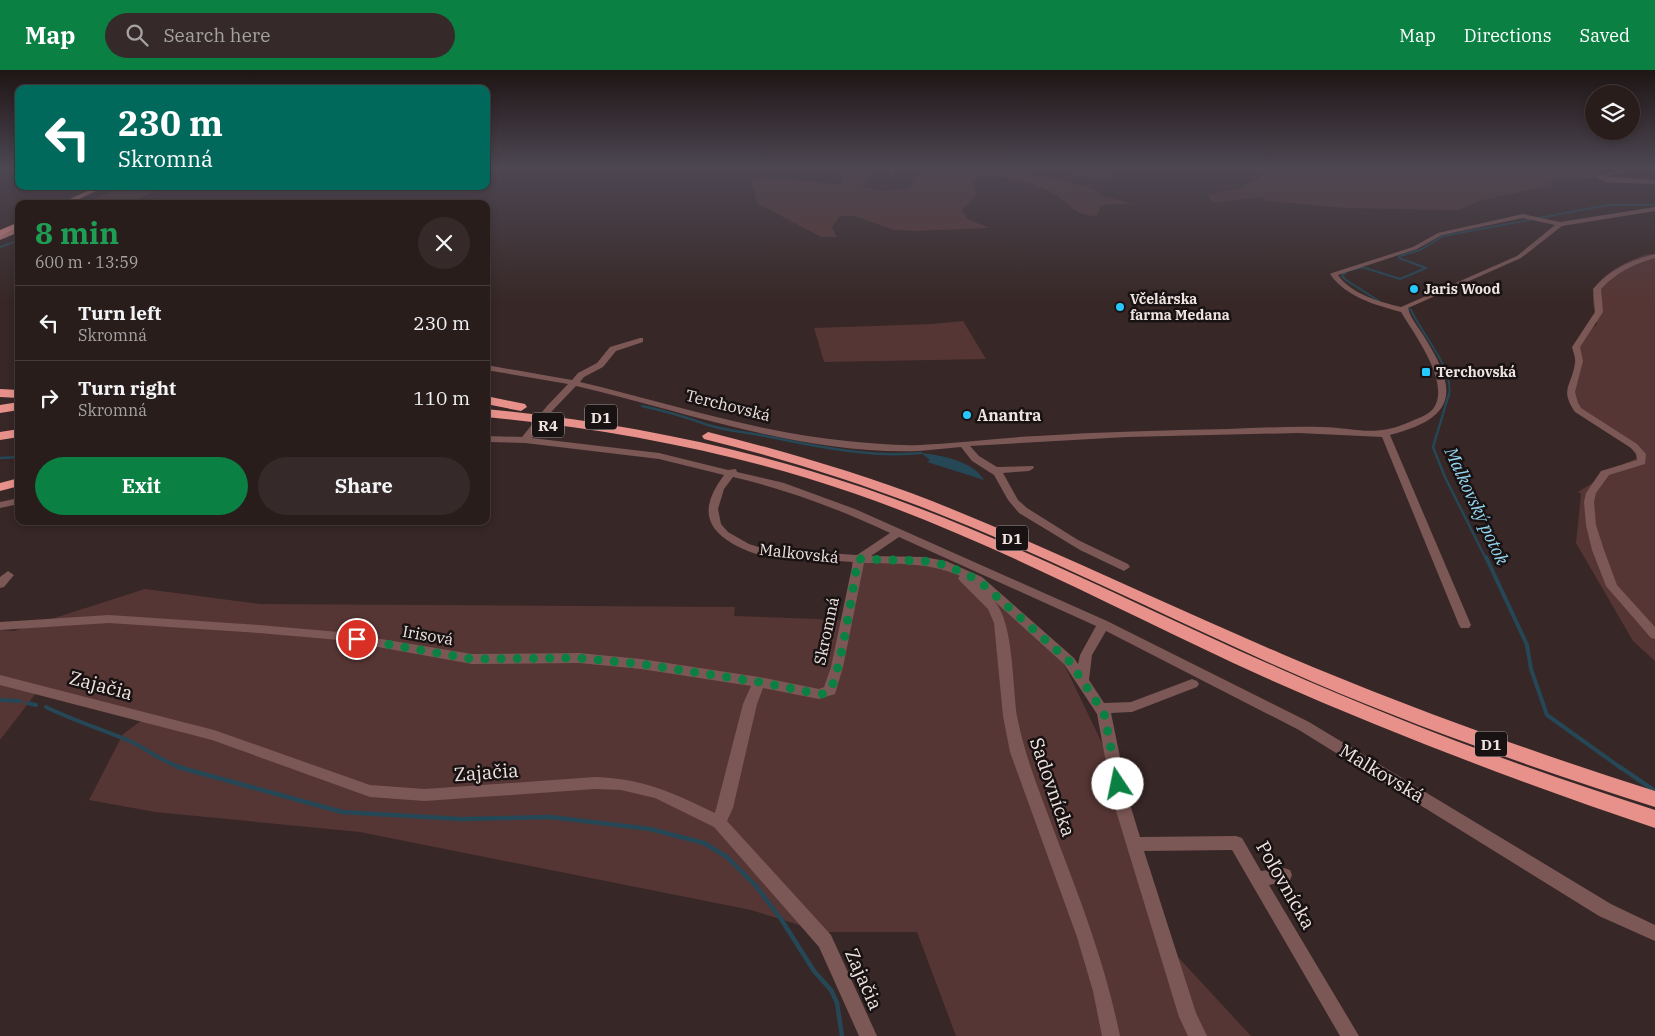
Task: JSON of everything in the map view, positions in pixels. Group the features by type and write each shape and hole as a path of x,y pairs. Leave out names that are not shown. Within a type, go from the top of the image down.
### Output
{"highway":[{"path":"0,233 15,225"},
{"path":"0,393 15,394"},
{"name":"R4","path":"490,401 521,407"},
{"name":"D1","path":"490,404 609,418 681,430 781,454 866,480 1011,538 1330,681 1502,749 1655,800"},
{"path":"0,409 15,407"},
{"name":"D1","path":"490,413 609,427 737,454 876,496 982,540 1346,705 1517,772 1655,819"},
{"name":"R4","path":"490,421 609,427"},
{"path":"0,428 15,426"},
{"path":"0,436 15,434"},
{"path":"0,487 15,483"}],"main road":[{"path":"0,229 15,224"},
{"path":"0,238 15,231"}],"street":[{"path":"1560,224 1519,257 1405,309 1366,298 1340,281 1334,274 1415,248 1440,234 1523,216 1560,224 1629,213"},
{"path":"1655,256 1632,262 1616,270 1597,289 1599,312 1576,348 1580,362 1570,387 1572,402 1578,410 1634,446 1641,454 1642,462 1637,465 1605,473 1591,493 1589,502 1591,525 1612,586 1655,635"},
{"name":"Terchovská","path":"490,368 574,382 781,435 891,448 1105,434 1323,430 1385,434 1426,417 1436,410 1441,397 1440,372 1405,309"},
{"path":"527,437 560,396 581,375 600,365 613,349 640,340"},
{"path":"1385,434 1465,624"},
{"name":"Malkovská","path":"490,439 527,437 659,456 732,472 780,485 898,532 1103,624 1304,726 1605,910 1655,934"},
{"path":"964,444 969,454 978,462 995,470 1005,483 1011,498 1021,509 1078,546 1124,567"},
{"path":"995,470 1029,468"},
{"name":"Malkovská","path":"732,472 719,489 713,509 716,525 724,534 746,546 764,552 858,559 897,559 946,565 978,580 1069,661 1104,713 1122,801 1134,844 1188,1018 1198,1036"},
{"path":"0,505 15,502"},
{"path":"858,559 898,532"},
{"name":"Skromná","path":"759,682 819,694 830,690 837,667 858,559"},
{"name":"Sadovnícka","path":"946,565 971,583 993,607 1000,623 1010,716 1017,752 1086,937 1102,991 1111,1036"},
{"path":"0,584 8,575"},
{"name":"Irisová","path":"0,626 109,619 249,628 339,636 472,659 578,658 641,664 759,682"},
{"path":"1082,681 1086,655 1103,624"},
{"name":"Zajačia","path":"0,680 214,735 370,791 425,796 596,783 622,784 658,794 719,822 825,941 868,1036"},
{"path":"719,822 725,808 750,704 759,682"},
{"path":"1100,708 1132,707 1192,684"},
{"name":"Poľovnícka","path":"1134,844 1236,843 1350,1036"},
{"path":"1258,879 1284,875"}],"shaded area":[{"path":"776,213 964,213 968,219 989,228 894,230 855,216 840,216 832,227 837,237 821,237"},
{"path":"1080,213 1098,213 1097,216"},
{"path":"1648,254 1655,255 1655,661 1633,641 1576,543 1581,494 1578,492 1619,466 1642,456 1577,408 1570,386 1578,362 1577,343 1597,324 1593,299 1595,288 1600,281 1615,269"},
{"path":"963,321 986,359 824,362 814,328 933,324"},
{"path":"905,559 970,576 1062,660 1103,745 1153,930 1251,1036 956,1036 917,932 822,932 751,910 360,832 155,812 89,800 123,734 145,718 40,688 0,740 0,630 14,631 145,589 260,604 735,607 734,616 843,620 853,570 851,561"}],"water":[{"path":"921,453 956,460 979,473 984,480 927,462 930,460"}],"waterway":[{"name":"Malkovský potok","path":"1352,270 1362,267 1400,279 1426,268 1399,258 1400,256 1420,250 1443,236 1565,213"},
{"path":"0,247 15,241"},
{"name":"Malkovský potok","path":"1346,272 1342,276 1346,280 1379,301"},
{"name":"Malkovský potok","path":"1404,308 1411,310 1442,363 1447,374 1449,394"},
{"name":"Malkovský potok","path":"1449,394 1433,447 1445,477 1486,559"},
{"path":"642,406 722,429 823,447 882,454 921,453"},
{"path":"0,458 15,457"},
{"name":"Malkovský potok","path":"1486,557 1527,645 1531,669 1547,715 1621,768"},
{"path":"0,700 20,701"},
{"path":"27,703 36,705"},
{"path":"46,707 125,739 167,762 183,768"},
{"path":"178,767 342,812 460,819 550,817 650,829 704,843 727,857 756,886 781,919 814,971 831,990 837,1003 842,1036"},
{"name":"Malkovský potok","path":"1620,767 1655,791"}],"place":[{"name":"Jaris Wood","path":"1414,289"},
{"name":"Včelárska farma Medana","path":"1120,307"},
{"name":"Terchovská","path":"1426,372"},
{"name":"Anantra","path":"967,415"}],"route":[{"path":"357,639 472,659 578,658 641,664 759,682 819,694 830,690 837,667 858,559 888,558 946,565 965,572 978,580 1069,661 1104,713 1118,784"}]}
